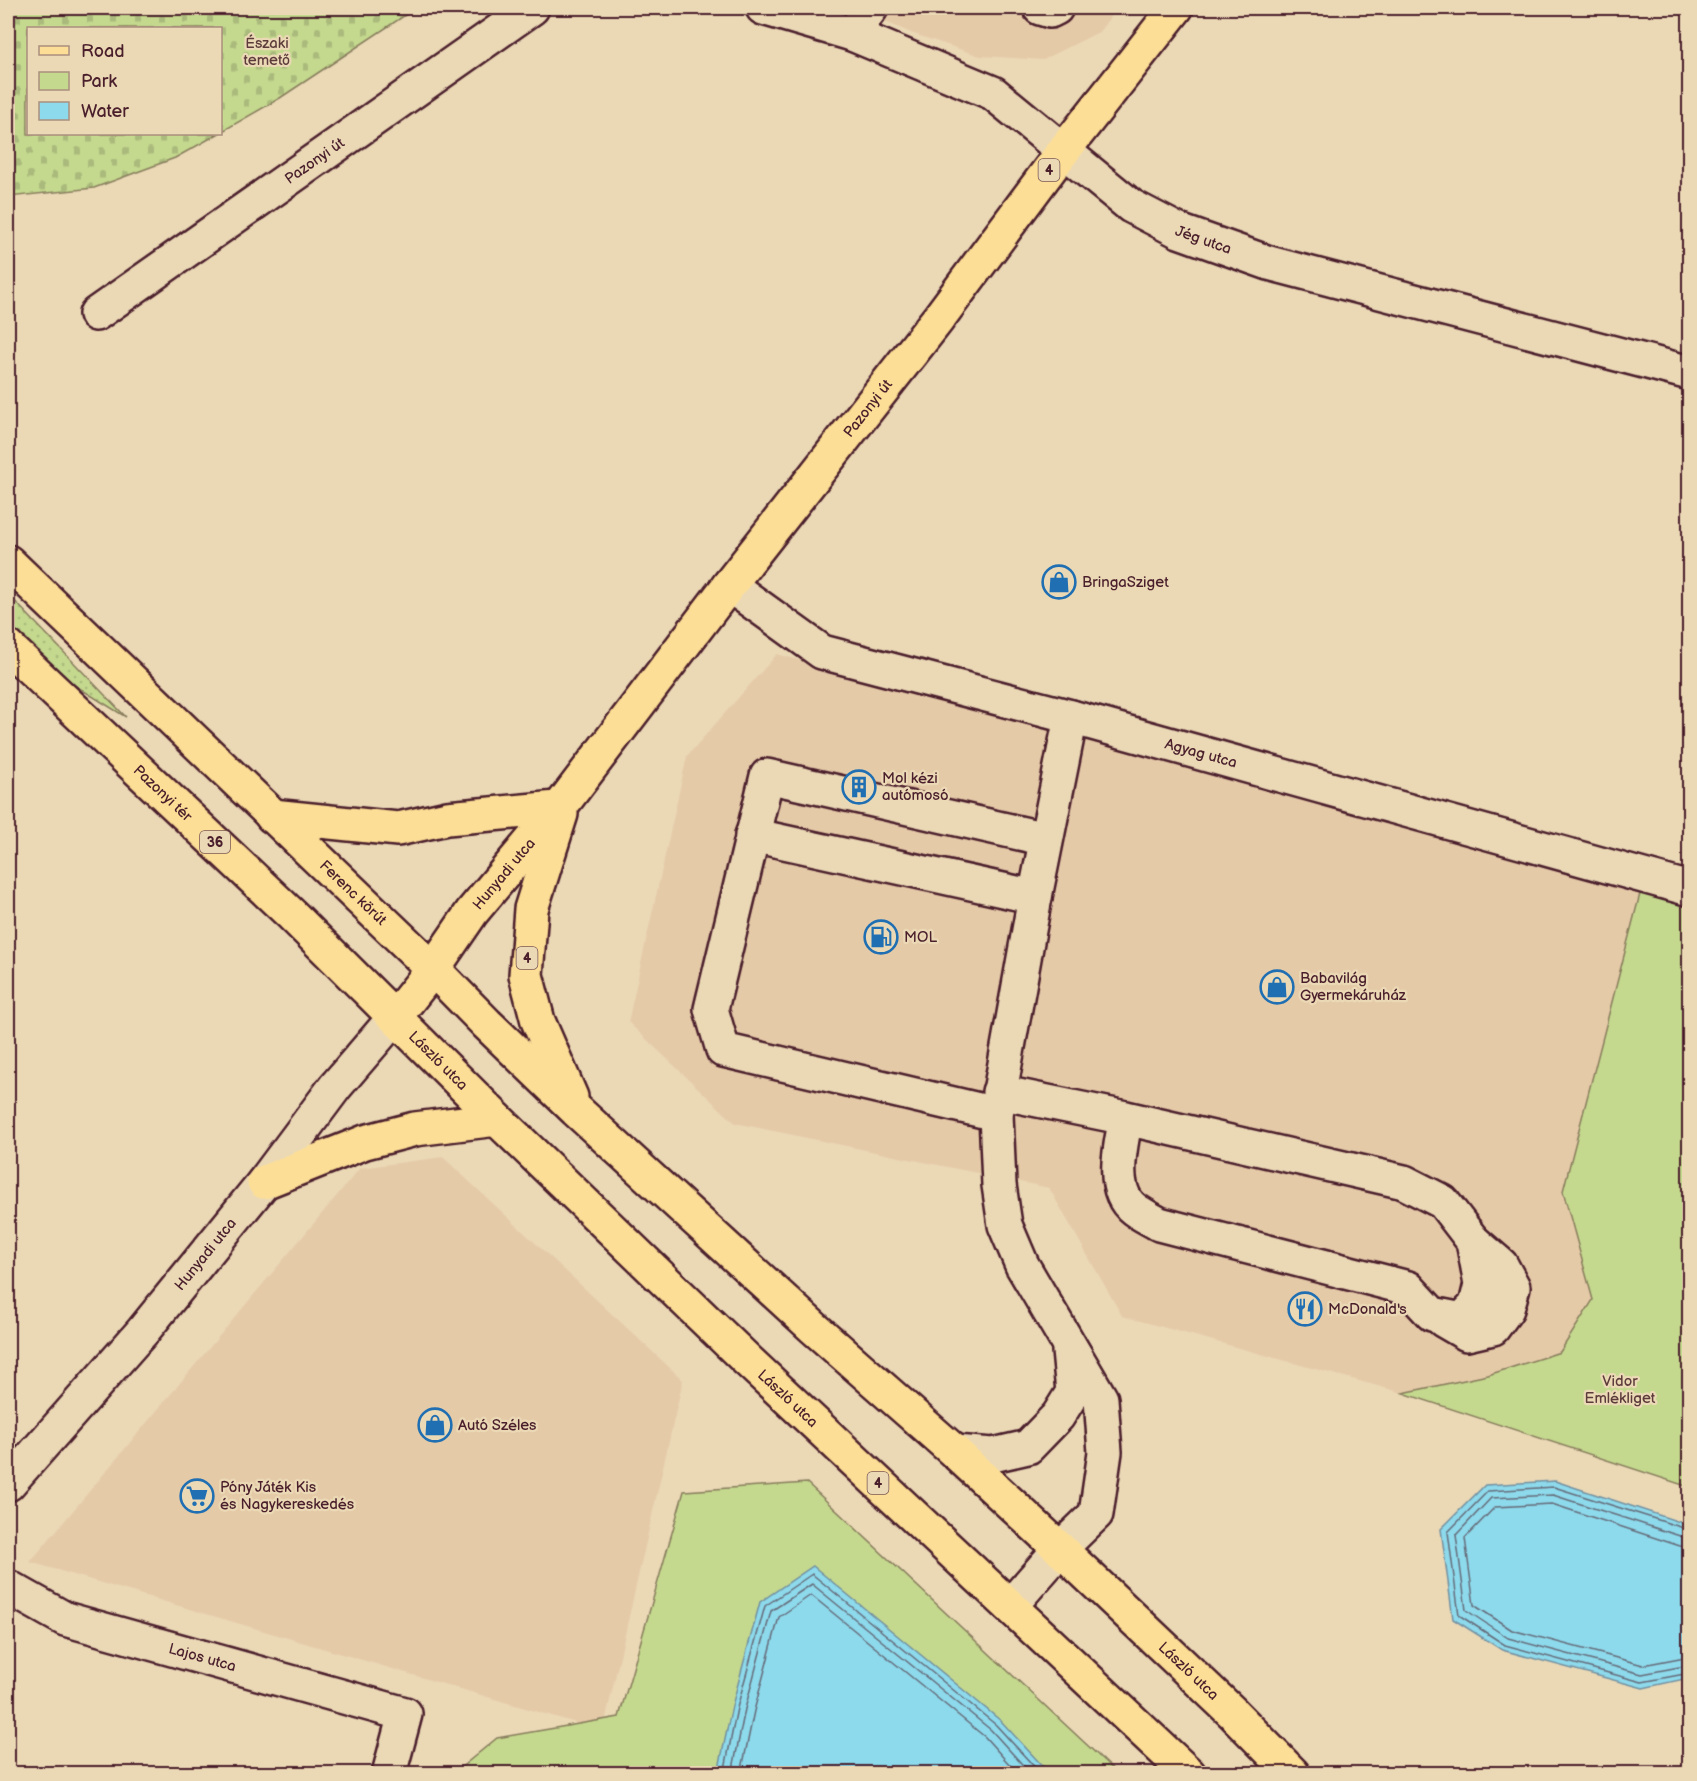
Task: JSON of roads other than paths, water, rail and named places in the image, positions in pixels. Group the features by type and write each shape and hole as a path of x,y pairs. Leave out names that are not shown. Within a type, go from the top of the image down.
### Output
{"main road":[{"name":"Pazonyi út","path":"561,805 729,585 938,319 1064,150 1176,8"},
{"path":"8,562 272,816 398,829 447,818 561,805"},
{"name":"Pazonyi tér","path":"8,647 292,915 395,1017"},
{"name":"Hunyadi utca","path":"433,969 472,912 561,805"},
{"name":"4","path":"561,805 531,909 526,975 538,1021 576,1110"},
{"name":"Ferenc körút","path":"272,816 433,969 576,1110"},
{"name":"4","path":"395,1017 433,969"},
{"name":"László utca","path":"395,1017 497,1119 747,1360 1189,1773"},
{"name":"László utca","path":"576,1110 1060,1549 1293,1773"},
{"path":"264,1182 365,1142 415,1129 497,1119"}],"street":[{"name":"Pazonyi út","path":"96,314 532,8"},
{"name":"Jég utca","path":"763,8 852,34 993,93 1131,206 1179,231 1269,263 1689,373"},
{"path":"852,34 871,8"},
{"path":"1040,8 1050,11 1056,8"},
{"name":"Agyag utca","path":"729,585 822,652 1071,717 1689,889"},
{"path":"1010,1606 1060,1549 1096,1514 1105,1452 1101,1399 1022,1265 1005,1225 999,1185 997,1103 1071,717"},
{"path":"1046,839 767,776 711,1009 723,1050 997,1103 1126,1118 1404,1182 1443,1202 1473,1240 1480,1284 1476,1305 1462,1320 1432,1314 1408,1288 1159,1224 1132,1208 1119,1186 1120,1153 1126,1118"},
{"path":"752,835 1035,897"},
{"name":"Hunyadi utca","path":"8,1484 143,1331 264,1182 335,1087 395,1017"},
{"path":"955,1452 993,1455 1029,1447 1058,1416 1073,1392 1068,1343"},
{"name":"Lajos utca","path":"8,1587 65,1619 405,1714 389,1773"}],"water":[{"path":"1555,1481 1689,1525 1689,1678 1643,1688 1502,1650 1453,1619 1441,1529 1485,1485"},
{"path":"813,1566 1001,1721 1049,1773 718,1773 732,1706 760,1602"}],"place":[{"name":"BringaSziget","path":"1059,582"},
{"name":"Mol kézi autómosó","path":"859,787"},
{"name":"MOL","path":"881,937"},
{"name":"Babavilág Gyermekáruház","path":"1277,987"},
{"name":"McDonald's","path":"1305,1309"},
{"name":"Autó Széles","path":"435,1425"},
{"name":"Póny Játék Kis és Nagykereskedés","path":"197,1496"}],"park label":[{"name":"Északi temető","path":"267,52"},
{"name":"Vidor Emlékliget","path":"1620,1390"}]}
